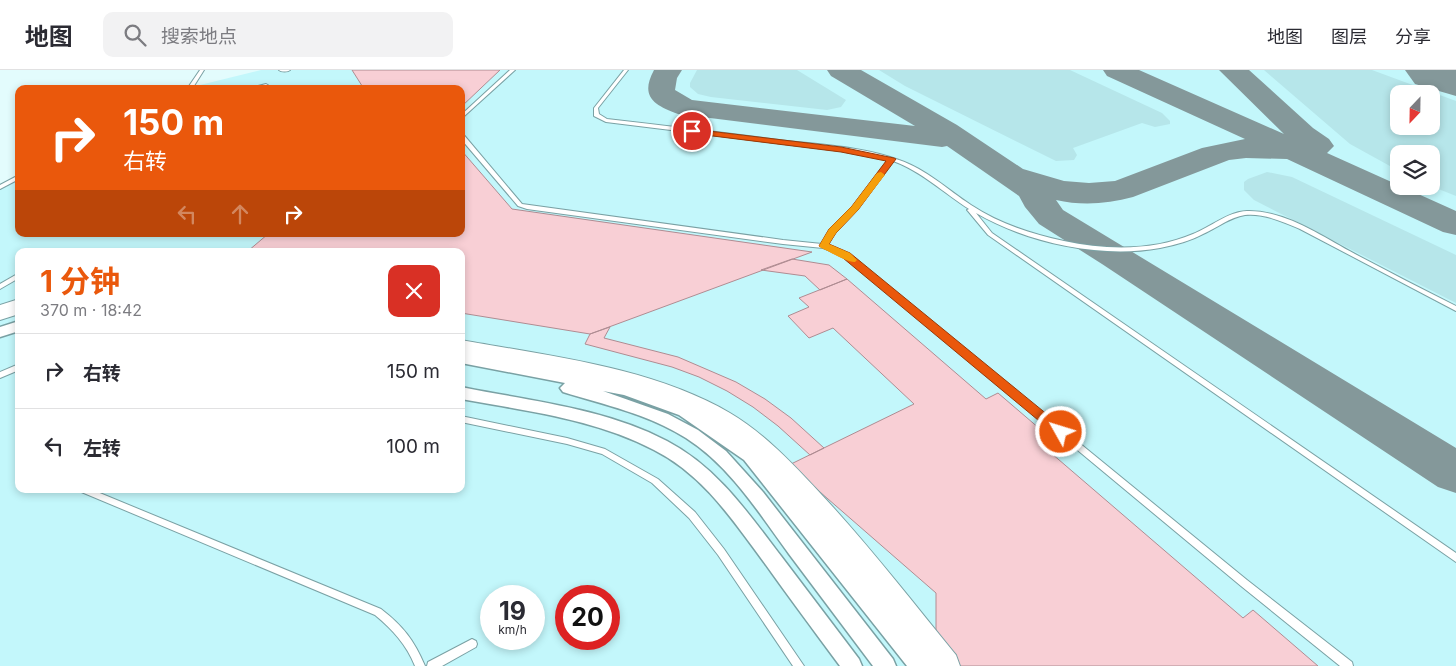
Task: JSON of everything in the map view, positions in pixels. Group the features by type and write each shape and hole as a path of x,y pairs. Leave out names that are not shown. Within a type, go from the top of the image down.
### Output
{"highway":[{"path":"0,313 15,307"},
{"path":"465,349 573,369 636,384 677,398 721,420 753,444 790,479 839,533 944,666"}],"street":[{"path":"0,332 15,327"},
{"path":"465,359 626,390 685,411 750,455 920,666"},
{"path":"465,368 572,389 617,401 659,416 693,435 722,457 751,490 886,666"},
{"path":"465,394 588,419 624,429 657,443 686,460 713,484 734,508 852,666"}],"lane":[{"path":"192,85 202,70"},
{"path":"281,70 288,70"},
{"path":"465,114 513,70"},
{"path":"626,70 596,108 596,115 600,118 617,122 846,150 892,159 918,172 968,206 1000,224 1032,235 1075,244 1119,249 1154,247 1179,242 1239,214 1262,215 1304,230 1456,309"},
{"path":"465,140 520,204 527,207 824,246 846,256 1348,666"},
{"path":"824,246 832,231 855,208 892,159"},
{"path":"0,187 15,179"},
{"path":"968,206 990,234 1456,558"},
{"path":"0,287 15,278"},
{"path":"0,375 15,369"},
{"path":"465,420 567,441 605,452 629,464 655,481 692,515 721,552 799,666"},
{"path":"92,493 378,612 402,631 411,645 420,666"},
{"path":"432,666 472,644"}],"shaded area":[{"path":"261,70 1456,70 1456,666 0,666 0,184 15,177 15,237 465,237 465,85 200,85"},
{"path":"697,70 797,70 846,100 841,107 827,110 711,97 698,94 690,87 690,83"},
{"path":"879,70 1070,70 1162,113 1170,121 1170,124 1155,127 1142,123 1073,148 1077,155 1074,160 1056,161 905,86"},
{"path":"1264,70 1372,70 1413,85 1390,85 1390,135 1440,135 1440,95 1456,101 1456,196 1440,190 1440,145 1390,145 1390,166 1350,144"},
{"path":"1267,172 1292,177 1456,255 1456,303 1254,200 1244,190 1244,182"}],"building":[{"path":"352,70 500,70 465,103 465,85 361,85"},
{"path":"465,155 512,209 812,252 590,334 465,314 465,248 252,248 264,237 465,237"},
{"path":"792,259 829,265 847,279 820,290 805,276 761,270"},
{"path":"847,279 986,399 998,393 1061,447 1051,453 1243,618 1253,610 1318,666 936,666 936,593 789,465 914,404 833,328 809,338 788,316 809,307 799,298"},
{"path":"610,327 604,338 678,357 736,382 765,399 791,418 824,448 810,455 778,426 753,407 699,377 672,367 585,344 590,334"}],"taxiway":[{"path":"668,70 661,85 663,95 667,99 688,108 942,138"},
{"path":"841,70 946,131 1031,189 1042,207 1051,217 1456,473"},
{"path":"1117,70 1456,224"},
{"path":"1233,70 1302,135 1318,146"},
{"path":"1013,176 1051,189 1076,193 1103,193 1125,189 1214,154 1246,149 1282,151"}],"runway":[{"path":"1439,70 1456,76"}],"slow traffic":[{"path":"852,260 824,246 832,231 849,215 881,175"}],"route":[{"path":"692,131 841,149 892,159 855,208 832,231 824,246 846,256 1061,432"}]}
